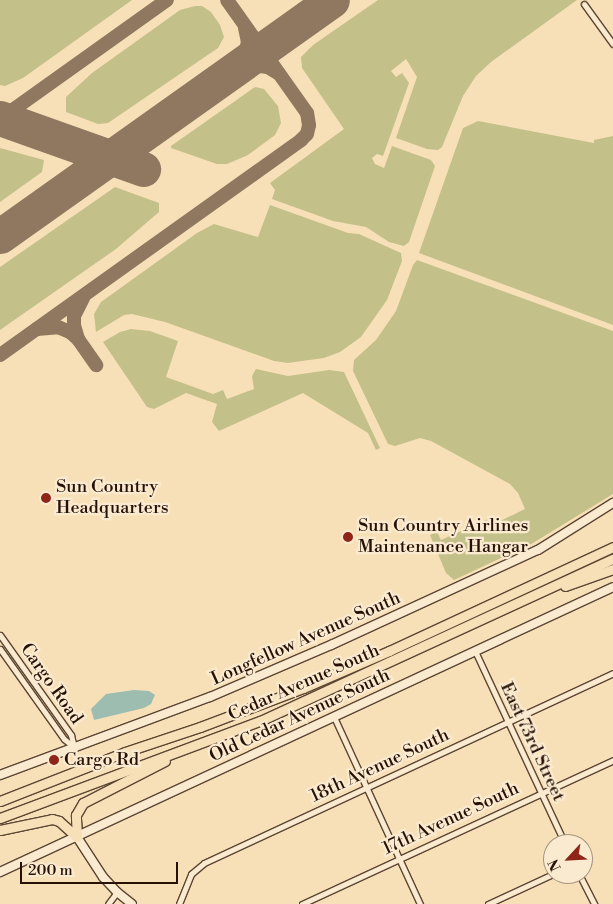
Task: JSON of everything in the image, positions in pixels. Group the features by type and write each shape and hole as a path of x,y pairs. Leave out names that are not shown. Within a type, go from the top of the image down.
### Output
{"highway":[{"name":"Cedar Avenue South","path":"0,801 125,752 200,728 303,688 389,651 613,547"},
{"name":"Cedar Avenue South","path":"0,818 80,787 213,740 325,693 613,560"},
{"path":"550,589 576,583 613,569"},
{"path":"77,837 77,810 88,799 213,740"},
{"path":"0,830 44,819 52,819 59,821 77,837"}],"street":[{"path":"584,4 613,44"},
{"name":"Longfellow Avenue South","path":"0,775 210,697 442,595 538,550 613,504"},
{"name":"Old Cedar Avenue South","path":"0,872 613,587"},
{"name":"Cargo Road","path":"0,635 71,735 74,747"},
{"name":"Cargo Road","path":"0,649 64,739 74,747"},
{"name":"East 73rd Street","path":"476,651 507,722 560,834"},
{"name":"18th Avenue South","path":"179,904 191,874 204,863 613,673"},
{"path":"334,717 420,904"},
{"name":"17th Avenue South","path":"302,904 613,760"},
{"path":"77,837 103,878 132,904"},
{"path":"488,904 543,879"},
{"path":"584,884 594,904"},
{"path":"108,904 117,892"}],"shaded area":[{"path":"0,0 132,0 23,78 5,86 0,85"},
{"path":"378,0 577,0 491,62 476,76 463,96 442,147 438,150 427,149 396,138 417,77 406,59 391,71 396,77 402,73 409,83 383,156 377,154 372,158 375,164 384,168 392,146 431,160 435,166 409,242 404,246 389,242 366,227 333,221 272,199 275,190 270,183 344,129 302,68 301,57 313,45"},
{"path":"202,6 211,12 220,25 224,37 218,48 108,123 98,124 66,112 66,97 92,73 180,10"},
{"path":"255,87 264,89 278,106 281,123 275,135 248,155 227,164 217,164 171,148 171,146"},
{"path":"478,121 594,143 594,140 613,136 613,325 419,253 463,128"},
{"path":"0,148 44,160 42,172 0,202"},
{"path":"115,187 159,203 159,212 116,249 0,330 0,267"},
{"path":"270,205 348,233 359,234 401,253 402,261 387,300 361,337 340,352 324,358 288,363 274,361 165,322 132,314 124,315 96,332 94,314 101,302 197,233 214,224 258,237"},
{"path":"417,260 613,331 613,494 533,543 454,580 446,573 430,535 437,532 441,540 495,516 498,522 525,509 518,493 510,484 431,441 420,438 395,446 388,444 353,371 354,360 376,340 396,311 413,265"},
{"path":"131,329 150,331 178,341 166,377 213,394 223,390 227,399 254,389 252,376 256,369 288,376 329,370 344,372 380,448 376,450 368,433 303,393 219,431 212,422 217,404 186,393 154,409 147,407 103,342 120,332"},
{"path":"134,690 149,691 155,695 151,704 144,708 94,720 91,709 106,694"}],"taxiway":[{"path":"0,119 167,0"},
{"path":"0,355 307,134 309,125 307,113 227,0"},
{"path":"245,28 248,42 245,54 238,65 222,79 249,65 268,67 279,74"},
{"path":"37,329 58,327 70,332 78,339 74,325 74,316 83,298"},
{"path":"78,339 96,365"}],"runway":[{"path":"0,236 332,0"},
{"path":"0,118 143,169"}],"place":[{"name":"Sun Country Headquarters","path":"46,498"},
{"name":"Sun Country Airlines Maintenance Hangar","path":"348,537"},
{"name":"Cargo Rd","path":"54,760"}]}
